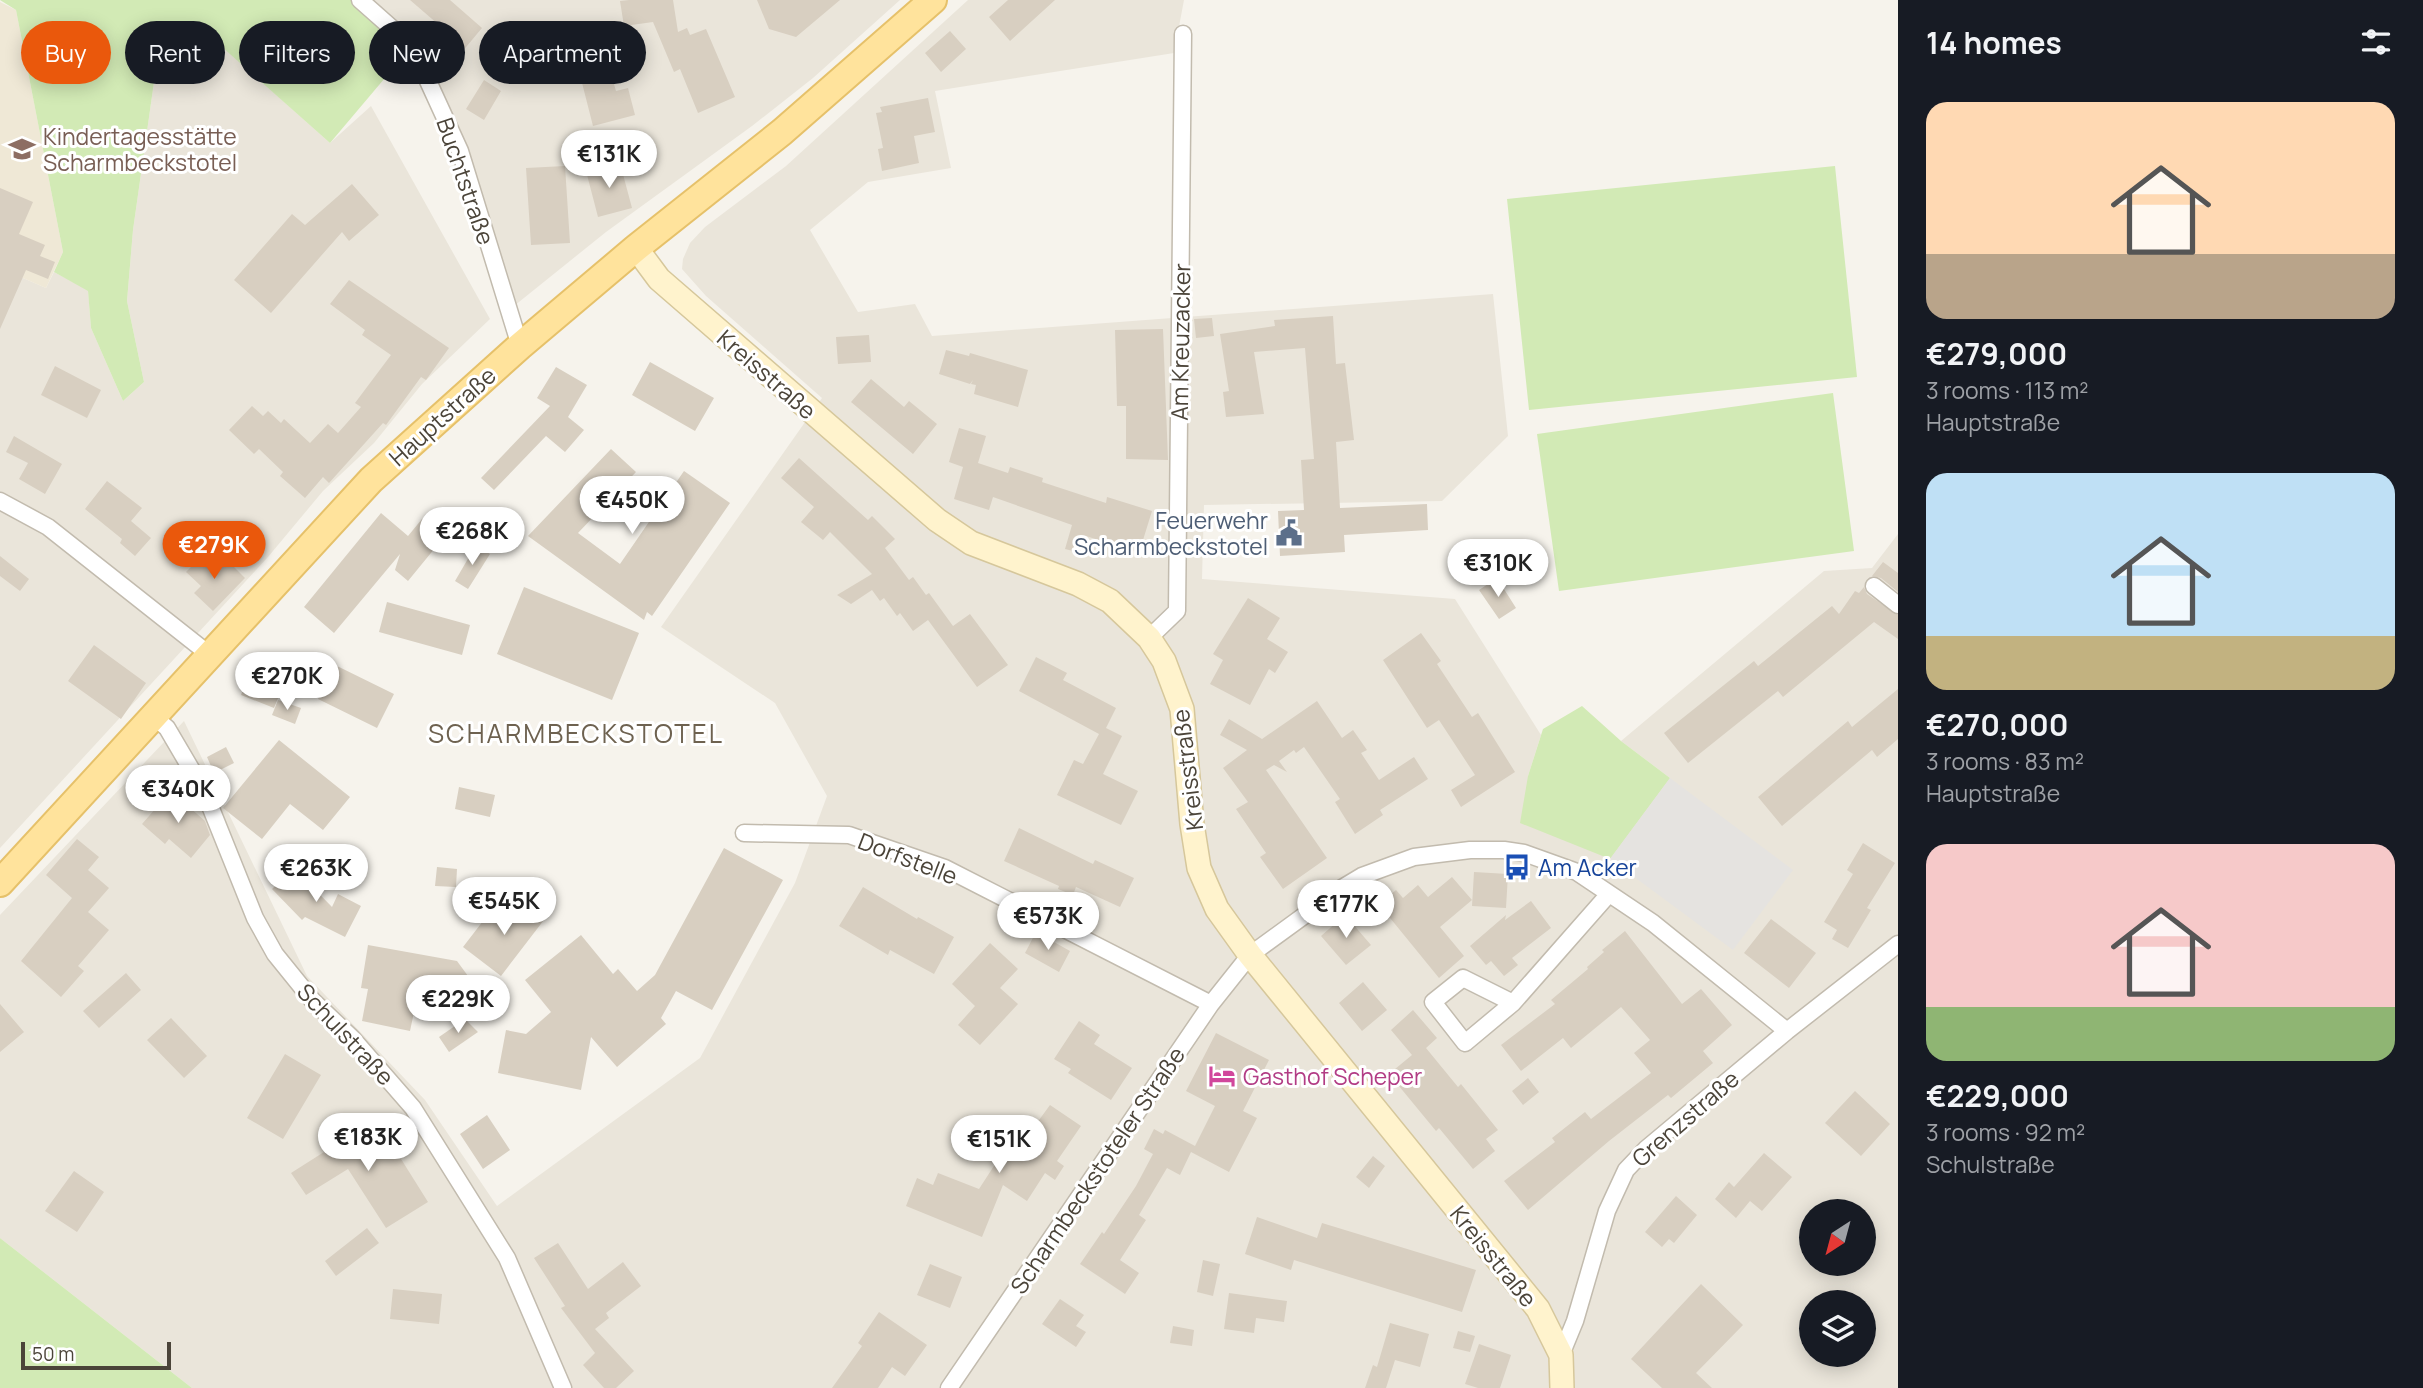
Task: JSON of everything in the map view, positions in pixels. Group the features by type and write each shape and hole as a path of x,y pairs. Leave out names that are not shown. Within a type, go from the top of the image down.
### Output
{"main road":[{"name":"Hauptstraße","path":"0,883 371,480 520,346 636,248 802,116 933,0"}],"street":[{"name":"Buchtstraße","path":"360,0 412,46 460,151 520,346"},
{"name":"Am Kreuzacker","path":"1149,638 1177,611 1183,34"},
{"name":"Kreisstraße","path":"636,248 659,279 937,520 971,543 1078,584 1110,601 1149,638 1164,661 1182,709 1192,824 1199,868 1217,909 1250,955 1538,1309 1560,1355"},
{"path":"0,501 48,527 210,655"},
{"path":"1874,586 1898,605"},
{"name":"Schulstraße","path":"153,716 167,728 204,791 255,919 275,954 313,1001 352,1038 413,1108 507,1258 563,1388"},
{"name":"Dorfstelle","path":"744,833 849,835 945,868 1211,1004"},
{"path":"1250,955 1362,876 1414,857 1469,850 1524,853 1577,872 1654,923 1787,1031"},
{"path":"1513,1003 1463,978 1433,1002 1465,1043 1513,1003 1608,895"},
{"name":"Grenzstraße","path":"1560,1355 1575,1321 1607,1211 1626,1170 1646,1149 1787,1031 1898,944"},
{"name":"Scharmbeckstoteler Straße","path":"949,1388 1211,1004 1250,955"},
{"path":"1560,1355 1562,1388"}],"shaded area":[{"path":"354,0 900,0 813,78 752,126 606,232 509,310 460,151 429,84 465,84 465,21 380,21"},
{"path":"968,0 1184,0 1174,53 935,91 951,168 868,182 810,230 858,312 915,304 932,336 1493,294 1508,436 1442,501 1204,505 1202,579 1455,599 1541,735 1528,776 1670,778 1621,741 1824,571 1872,568 1898,534 1898,1388 192,1388 0,1238 0,915 184,721 307,976 425,1100 497,1206 700,1058 795,883 827,796 775,703 661,627 822,398 706,296 682,269 690,243 705,227 786,166"},
{"name":"Kindertagesstätte Scharmbeckstotel","path":"0,2 16,10 21,36 21,84 30,84 63,252 46,288 0,268"},
{"path":"225,49 239,61 239,84 264,84 330,143 371,106 490,319 422,384 374,443 323,491 268,557 0,848 0,268 46,288 54,272 88,290 91,328 123,401 144,382 127,301 133,230 154,84 225,84"},
{"path":"1670,778 1793,870 1733,950 1610,859"}],"green space":[{"path":"0,0 354,0 380,21 369,21 369,84 380,84 330,143 264,84 355,84 355,21 239,21 239,62 225,50 225,21 125,21 125,84 154,84 133,230 127,301 144,382 123,401 91,328 88,291 54,272 63,252 30,84 111,84 111,21 21,21 21,36 16,10"},
{"path":"1835,166 1857,377 1529,410 1507,199"},
{"path":"1833,393 1854,551 1559,591 1537,434"},
{"path":"1582,706 1621,741 1670,778 1610,859 1520,823 1528,776 1543,729"},
{"path":"0,1238 192,1388 0,1388"}],"building":[{"path":"410,0 450,0 479,25 479,32 465,48 465,21 434,21"},
{"path":"673,0 678,32 687,28 690,35 706,29 735,97 698,113 680,69 674,72 653,22 623,21 620,1"},
{"path":"757,0 840,0 796,37 769,29"},
{"path":"1008,0 1055,0 1010,41 989,17"},
{"path":"950,31 966,49 941,72 925,53"},
{"path":"482,84 490,84 501,91 484,120 466,109"},
{"path":"582,84 614,84 616,91 628,88 635,115 593,126"},
{"path":"928,98 935,132 914,136 919,163 882,171 878,149 883,148 876,113 882,112 880,107"},
{"path":"620,163 632,208 598,217 586,171"},
{"path":"565,166 570,243 531,245 526,168"},
{"path":"352,184 379,215 349,241 342,232 271,313 234,280 292,214 305,225"},
{"path":"0,188 33,202 19,234 45,245 40,256 55,262 48,279 26,270 0,329"},
{"path":"349,280 449,348 426,380 421,377 386,425 383,423 329,483 323,477 305,498 280,476 283,472 259,449 254,454 229,430 252,406 263,416 268,411 281,423 284,419 310,443 328,424 338,433 361,407 355,403 391,355 362,335 365,330 330,304"},
{"path":"1333,316 1336,364 1345,363 1354,440 1336,442 1340,508 1427,504 1428,530 1344,535 1345,552 1280,556 1278,511 1304,510 1301,460 1314,459 1305,348 1254,352 1264,414 1226,417 1223,392 1229,391 1220,334 1275,326 1274,320"},
{"path":"1212,318 1214,336 1196,338 1194,319"},
{"path":"1163,329 1168,460 1126,459 1126,406 1117,406 1115,330"},
{"path":"869,335 871,362 838,364 836,337"},
{"path":"946,350 969,356 970,353 1028,370 1018,407 974,394 976,385 971,384 973,380 970,384 939,374"},
{"path":"650,362 714,398 695,431 632,395"},
{"path":"55,366 101,390 87,418 41,395"},
{"path":"556,367 587,385 568,417 584,430 565,452 546,436 494,490 481,478 550,406 537,398"},
{"path":"871,379 904,407 909,401 937,424 913,454 851,402"},
{"path":"959,428 986,436 978,463 1008,473 1010,467 1043,478 1042,482 1106,503 1107,497 1152,511 1139,553 1086,536 1081,553 1065,549 1072,525 993,497 989,510 954,499 963,467 949,462"},
{"path":"14,436 62,464 45,494 19,479 28,463 6,452"},
{"path":"611,449 636,472 578,533 620,564 684,471 730,503 652,616 647,612 644,620 528,536"},
{"path":"799,458 868,520 872,516 895,539 885,548 909,580 913,577 926,595 929,593 953,626 970,614 1008,665 977,687 928,620 913,631 900,613 897,616 884,598 880,601 872,590 851,604 837,595 872,574 830,532 823,540 801,522 814,507 781,478"},
{"path":"107,481 142,508 131,521 151,538 135,556 120,543 122,539 85,509"},
{"path":"381,513 408,536 422,519 444,537 408,581 395,570 400,554 334,633 304,607"},
{"path":"476,545 490,554 468,589 455,581"},
{"path":"203,555 219,570 227,560 245,578 213,611 194,593 201,586 186,572"},
{"path":"0,556 29,579 20,591 0,576"},
{"path":"1883,562 1898,573 1898,592 1881,578 1872,576"},
{"path":"1497,578 1516,608 1499,619 1479,590"},
{"path":"524,587 639,633 612,700 497,654"},
{"path":"1864,587 1867,594 1898,615 1898,639 1874,622 1783,697 1778,691 1688,763 1664,733 1754,661 1758,666 1832,606 1839,614 1855,591 1859,593"},
{"path":"1248,598 1280,618 1267,639 1288,652 1275,673 1269,669 1250,705 1210,684 1223,660 1213,654"},
{"path":"387,602 470,625 462,655 379,632"},
{"path":"1421,633 1441,661 1437,664 1472,717 1478,713 1515,772 1461,807 1451,790 1475,775 1439,720 1427,728 1383,660"},
{"path":"94,645 146,683 121,719 68,681"},
{"path":"1036,657 1067,673 1063,680 1116,708 1106,728 1122,736 1103,774 1138,791 1121,825 1057,795 1074,760 1083,764 1099,734 1019,691"},
{"path":"335,665 394,694 377,728 318,699"},
{"path":"247,679 281,691 274,708 241,695"},
{"path":"1898,689 1898,739 1877,757 1872,750 1782,826 1758,797 1848,721 1852,727"},
{"path":"278,700 301,708 295,724 272,715"},
{"path":"1317,701 1342,738 1353,730 1367,750 1361,753 1379,780 1414,757 1428,779 1380,810 1383,815 1355,834 1335,802 1340,799 1304,747 1296,753 1294,750 1279,761 1287,772 1274,765 1266,770 1327,858 1283,889 1260,857 1266,853 1236,809 1248,802 1223,768 1247,750 1220,735 1229,719 1262,739"},
{"path":"279,740 350,797 323,830 290,804 262,839 223,808"},
{"path":"226,747 234,763 214,773 207,757"},
{"path":"459,787 495,795 490,817 455,809"},
{"path":"171,791 205,821 210,835 191,858 169,839 165,844 142,824"},
{"path":"1019,828 1093,864 1095,860 1134,878 1120,907 1076,887 1073,895 1004,861"},
{"path":"77,839 99,857 88,870 109,888 88,912 109,930 78,966 84,971 61,997 21,961 72,898 46,875"},
{"path":"1863,843 1895,863 1867,908 1871,910 1848,948 1832,939 1837,930 1824,922 1853,874 1847,870"},
{"path":"724,848 783,880 712,1010 676,991 661,1018 666,1024 617,1067 591,1037 581,1090 498,1073 506,1030 526,1034 551,1012 525,980 581,935 613,974 618,969 637,991 655,975"},
{"path":"437,867 457,869 456,887 435,886"},
{"path":"294,868 332,907 338,894 361,906 345,937 305,917 302,920 272,889"},
{"path":"1474,872 1508,874 1506,908 1472,906"},
{"path":"1452,877 1472,900 1440,927 1464,956 1439,978 1386,913 1391,908 1384,900 1396,890 1403,898 1418,885 1428,897"},
{"path":"863,887 954,937 934,974 890,950 888,955 839,926"},
{"path":"527,901 547,916 501,976 463,947 493,908 510,922"},
{"path":"1531,901 1551,928 1512,958 1518,965 1504,976 1491,961 1486,965 1470,946 1506,915 1505,920"},
{"path":"1345,915 1371,945 1346,965 1321,936"},
{"path":"1771,919 1816,953 1789,988 1744,953"},
{"path":"1625,931 1682,1004 1701,989 1732,1025 1703,1051 1713,1063 1671,1098 1668,1095 1609,1141 1528,1210 1504,1181 1555,1142 1552,1138 1585,1112 1591,1119 1651,1073 1634,1053 1650,1040 1621,1007 1571,1048 1563,1038 1521,1071 1501,1045 1555,1004 1551,1000 1588,969 1604,952 1602,950"},
{"path":"1036,932 1070,951 1059,972 1025,953"},
{"path":"990,943 1018,969 1000,988 1018,1004 980,1045 958,1025 975,1006 952,984"},
{"path":"368,945 457,961 468,976 463,1006 417,998 410,1031 362,1021 368,989 361,988"},
{"path":"126,973 141,990 99,1028 83,1011"},
{"path":"1363,982 1387,1010 1362,1031 1339,1003"},
{"path":"0,1004 24,1032 0,1052"},
{"path":"1413,1010 1437,1038 1426,1048 1458,1087 1461,1084 1498,1130 1486,1139 1495,1151 1473,1169 1439,1128 1436,1131 1389,1074 1412,1055 1391,1030"},
{"path":"171,1018 207,1056 184,1078 147,1040"},
{"path":"465,1019 478,1032 449,1052 439,1037"},
{"path":"1079,1021 1100,1035 1094,1044 1132,1068 1111,1100 1068,1073 1071,1069 1054,1059"},
{"path":"1216,1033 1269,1060 1243,1111 1257,1118 1229,1172 1191,1152 1180,1175 1167,1168 1139,1215 1146,1220 1120,1260 1139,1273 1125,1294 1080,1264 1136,1186 1153,1154 1144,1149 1154,1129 1163,1134 1165,1130 1195,1146 1215,1106 1186,1091"},
{"path":"285,1054 321,1075 283,1139 247,1118"},
{"path":"1528,1078 1539,1092 1523,1105 1512,1091"},
{"path":"1855,1091 1890,1124 1861,1156 1825,1123"},
{"path":"1050,1105 1081,1126 1057,1161 1064,1166 1055,1180 1045,1173 1027,1201 1003,1185 982,1237 906,1206 917,1178 933,1185 938,1173 979,1189 1021,1124 1031,1131"},
{"path":"487,1115 510,1150 483,1169 460,1134"},
{"path":"376,1119 428,1202 386,1228 348,1169 306,1195 291,1173"},
{"path":"1764,1153 1792,1177 1762,1211 1750,1201 1736,1218 1715,1199 1729,1182 1734,1187"},
{"path":"1373,1156 1385,1166 1369,1188 1356,1177"},
{"path":"74,1171 104,1192 77,1232 45,1211"},
{"path":"1676,1196 1697,1215 1674,1243 1669,1239 1662,1247 1645,1232"},
{"path":"1257,1217 1317,1238 1322,1223 1476,1270 1462,1312 1294,1260 1291,1270 1245,1254"},
{"path":"367,1228 379,1243 336,1276 325,1261"},
{"path":"558,1243 588,1289 623,1262 641,1286 606,1313 609,1318 595,1329 634,1371 616,1388 604,1388 583,1365 595,1353 561,1308 565,1306 534,1258"},
{"path":"1203,1260 1220,1264 1213,1296 1197,1292"},
{"path":"930,1264 962,1277 950,1308 917,1295"},
{"path":"1701,1284 1743,1325 1696,1373 1712,1388 1662,1388 1631,1359"},
{"path":"393,1289 442,1294 439,1324 390,1319"},
{"path":"1229,1293 1287,1301 1284,1322 1256,1318 1254,1333 1224,1329"},
{"path":"1060,1299 1084,1315 1076,1326 1086,1332 1076,1347 1042,1324"},
{"path":"879,1312 927,1345 905,1376 892,1367 878,1388 832,1388 862,1346 858,1343"},
{"path":"1390,1323 1429,1334 1420,1367 1395,1360 1386,1388 1365,1388 1373,1365 1377,1367"},
{"path":"1173,1326 1194,1330 1192,1346 1170,1343"},
{"path":"1458,1331 1475,1336 1470,1352 1453,1348"},
{"path":"1479,1344 1511,1355 1500,1388 1478,1388 1465,1384"}],"place":[{"name":"Kindertagesstätte Scharmbeckstotel","path":"22,149"},
{"name":"Feuerwehr Scharmbeckstotel","path":"1289,533"},
{"name":"Am Acker","path":"1517,867"},
{"name":"Gasthof Scheper","path":"1222,1076"}],"district":[{"name":"SCHARMBECKSTOTEL","path":"576,733"}]}
